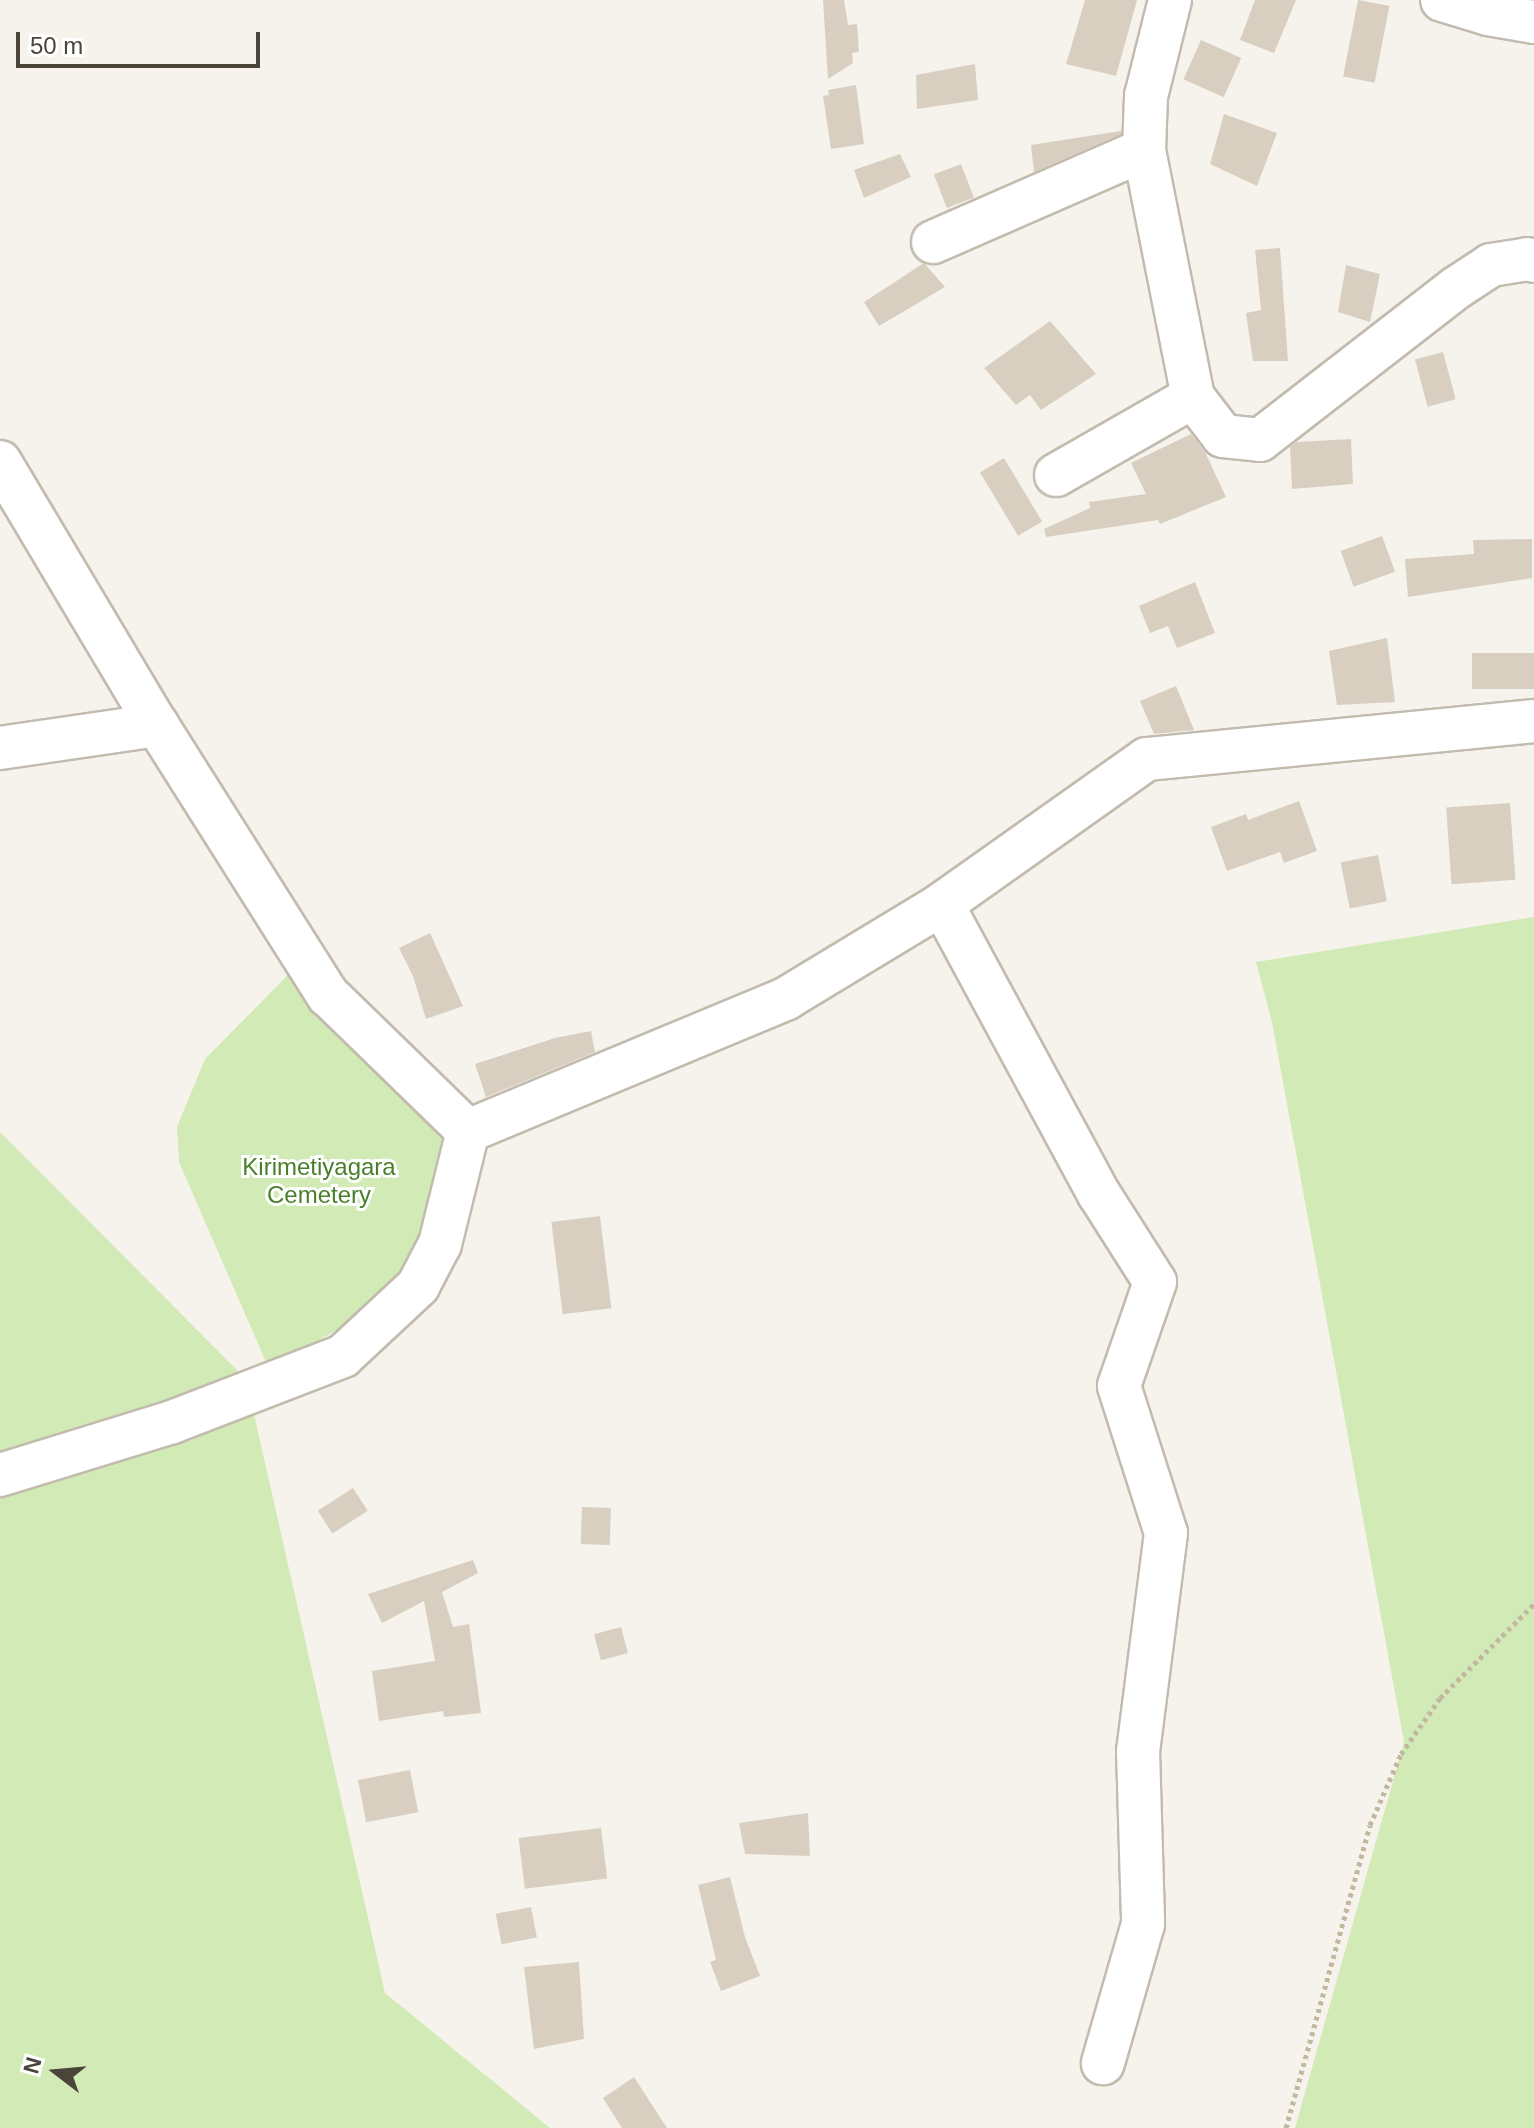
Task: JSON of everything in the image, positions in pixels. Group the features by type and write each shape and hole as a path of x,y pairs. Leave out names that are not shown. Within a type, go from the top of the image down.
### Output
{"street":[{"path":"1170,0 1146,96 1144,150 1193,397 1223,436 1260,440 1456,288 1491,265 1527,259 1534,261"},
{"path":"1442,0 1488,14 1534,22"},
{"path":"933,242 1144,150"},
{"path":"1056,475 1193,397"},
{"path":"0,462 157,725 328,995 468,1131"},
{"path":"468,1131 787,998 942,904 1147,759 1534,721"},
{"path":"0,748 157,725"},
{"path":"942,904 1099,1194 1155,1282 1119,1386 1166,1533 1138,1751 1143,1924 1103,2063"},
{"path":"0,1475 172,1422 343,1356 418,1286 440,1244 468,1131"}],"path":[{"path":"1286,2128 1370,1825 1401,1754 1440,1698 1534,1604"}],"green space":[{"path":"1534,917 1534,2128 1295,2128 1404,1742 1272,1022 1256,962"},
{"name":"Kirimetiyagara Cemetery","path":"288,975 333,1032 446,1130 426,1240 392,1298 269,1369 179,1162 177,1127 205,1059"},
{"path":"0,1132 246,1379 385,1993 550,2128 0,2128"}],"building":[{"path":"823,0 844,0 848,25 857,24 859,52 852,53 853,63 828,79"},
{"path":"1085,0 1137,0 1116,76 1066,64"},
{"path":"1255,0 1296,0 1274,53 1240,40"},
{"path":"1358,0 1389,6 1375,83 1343,77"},
{"path":"1201,40 1241,58 1224,97 1184,79"},
{"path":"975,64 978,100 917,109 916,75"},
{"path":"856,85 864,144 831,149 823,96 829,95 828,90"},
{"path":"1224,114 1277,133 1257,186 1210,164"},
{"path":"1121,131 1121,134 1034,172 1031,145"},
{"path":"900,154 911,177 864,198 854,170"},
{"path":"961,164 974,198 947,208 934,174"},
{"path":"1280,248 1288,361 1253,361 1246,313 1261,310 1255,250"},
{"path":"924,263 945,287 879,326 864,302"},
{"path":"1346,265 1380,274 1370,322 1338,312"},
{"path":"1050,321 1096,374 1041,410 1030,395 1016,405 984,368"},
{"path":"1443,352 1456,399 1428,407 1415,360"},
{"path":"1191,434 1205,452 1226,497 1160,524 1158,520 1046,537 1044,529 1090,508 1089,502 1146,494 1131,463"},
{"path":"1351,439 1353,484 1292,489 1290,447 1297,442"},
{"path":"1004,458 1042,521 1018,536 980,472"},
{"path":"1382,536 1395,572 1354,587 1341,551"},
{"path":"1532,539 1532,578 1408,597 1405,559 1474,554 1473,540"},
{"path":"1195,582 1215,633 1177,648 1168,626 1150,633 1139,606"},
{"path":"1387,638 1395,702 1337,705 1329,651"},
{"path":"1472,653 1534,653 1534,689 1472,689"},
{"path":"1176,686 1194,730 1154,734 1140,701"},
{"path":"1299,801 1317,851 1284,863 1280,852 1227,871 1211,827 1246,814 1248,820"},
{"path":"1510,803 1515,880 1452,884 1446,807"},
{"path":"1378,855 1387,901 1350,908 1341,862"},
{"path":"430,933 463,1006 426,1019 413,976 399,948"},
{"path":"591,1031 595,1052 486,1097 475,1064 555,1038"},
{"path":"600,1216 611,1308 563,1314 551,1222"},
{"path":"353,1488 368,1511 332,1534 318,1511"},
{"path":"582,1507 611,1508 610,1545 581,1544"},
{"path":"473,1560 478,1573 442,1592 453,1627 469,1624 481,1713 444,1717 443,1711 379,1721 372,1671 435,1661 424,1601 382,1623 368,1594"},
{"path":"621,1627 628,1653 601,1660 594,1634"},
{"path":"410,1770 418,1812 366,1822 358,1780"},
{"path":"808,1813 810,1856 745,1854 739,1823"},
{"path":"601,1828 607,1879 525,1889 519,1838"},
{"path":"730,1877 745,1937 760,1976 721,1991 710,1962 716,1960 698,1885"},
{"path":"531,1907 537,1937 502,1944 496,1914"},
{"path":"579,1962 584,2039 534,2049 524,1967"},
{"path":"634,2077 667,2128 622,2128 603,2098"}]}
